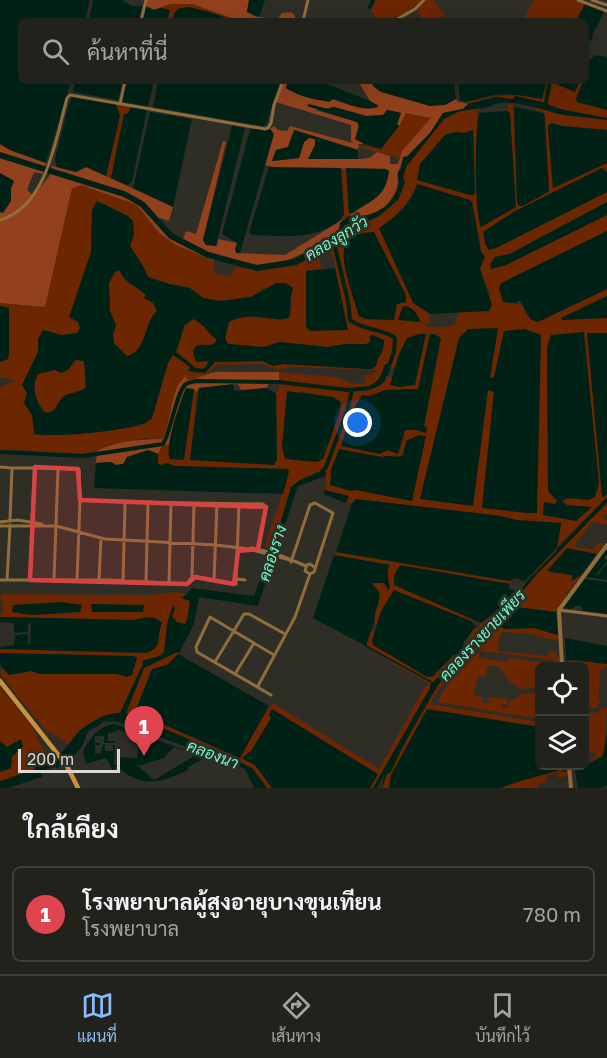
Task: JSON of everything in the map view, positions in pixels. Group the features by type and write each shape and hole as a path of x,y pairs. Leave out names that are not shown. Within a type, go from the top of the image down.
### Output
{"main road":[{"path":"0,681 57,753 78,788"}],"street":[{"path":"142,18 146,0"},
{"path":"304,18 308,0"},
{"path":"399,18 415,9 424,0"},
{"path":"578,0 607,11"},
{"path":"592,0 607,5"},
{"path":"120,104 124,84"},
{"path":"0,220 15,215 45,176 68,96 268,128 272,123 274,105 282,84"},
{"path":"0,467 79,470 77,580"},
{"path":"30,580 35,467"},
{"path":"8,580 12,468"},
{"path":"54,580 58,468"},
{"path":"80,500 263,504 266,507 258,549"},
{"path":"123,580 124,502"},
{"path":"146,581 148,502"},
{"path":"169,583 171,503"},
{"path":"0,580 123,580 187,584 192,577 194,503"},
{"path":"258,687 295,617 310,574 314,572 333,513 315,503 310,505 292,561"},
{"path":"214,580 217,504"},
{"path":"192,577 234,584 237,579 239,548 239,504"},
{"path":"0,524 47,525 101,538 216,545 269,553"},
{"path":"99,580 101,538"},
{"path":"562,662 559,610 607,545"},
{"path":"249,549 258,549 314,567"},
{"path":"306,566 305,571 310,574"},
{"path":"237,579 244,580"},
{"path":"559,610 607,616"},
{"path":"214,662 241,616 246,613 285,634"},
{"path":"271,695 196,650 210,615 274,655"},
{"path":"235,674 254,643"},
{"path":"569,770 571,788"}],"highlighted area":[{"path":"35,467 78,469 80,500 266,507 258,549 238,551 234,584 195,577 187,584 30,580"}],"shaded area":[{"path":"146,0 249,0 247,12 266,18 232,18 192,4 171,4 154,10 145,6"},
{"path":"376,0 421,0 401,15 392,18 376,18 371,10"},
{"path":"426,0 433,0 446,17 421,18 417,10"},
{"path":"534,0 573,0 585,4 578,18 524,18"},
{"path":"171,4 192,4 232,18 213,13 175,11 173,18 168,18 170,10 161,8"},
{"path":"291,12 295,18 278,18 282,13"},
{"path":"283,84 287,84 286,88 306,97 318,100 338,100 367,109 378,107 370,101 360,84 373,84 373,86 445,105 456,99 468,104 463,109 443,113 430,133 403,160 397,175 395,192 388,203 374,215 368,217 349,216 380,194 389,171 385,169 279,168 264,165 273,134 270,129 274,126 278,130 287,131 290,126 353,143 351,125 276,102","holes":["334,107 366,116 383,115 387,110 401,113 397,124 399,126 406,113 431,118 402,151 398,164 390,164 390,156 377,152 363,159 309,159 315,145 315,139 309,138 304,142 299,158 272,161 276,150 288,147 295,130 358,150 359,145 357,144 364,144 357,122 315,110"]},
{"path":"546,84 578,86 582,84 577,102 607,110 607,118 560,109 518,96 542,99"},
{"path":"518,96 513,99 487,99 468,104 467,102 486,98"},
{"path":"509,104 513,104 519,206 544,113 535,110 536,107 563,114 607,120 607,130 551,123 548,126 553,188 607,163 607,170 602,168 496,248 607,192 607,202 509,254 495,257 492,269 506,265 607,215 607,231 503,302 523,305 526,314 538,322 607,289 607,296 561,318 562,320 607,318 607,333 588,333 604,496 607,494 607,515 604,515 604,519 607,520 607,525 592,522 574,546 593,549 600,541 603,546 597,554 570,549 550,573 572,575 572,580 581,576 569,591 564,591 567,595 556,612 515,607 503,621 505,629 534,628 558,635 559,639 502,632 498,651 548,656 549,651 555,651 560,662 474,650 445,682 430,704 535,721 535,726 427,709 389,788 382,788 387,774 391,772 419,715 437,686 563,548 558,550 523,585 557,548 561,523 516,520 501,516 356,499 352,503 346,503 348,496 325,490 326,472 318,472 291,487 270,550 265,546 289,471 287,469 175,466 158,463 157,456 162,446 169,444 184,459 194,389 197,392 190,460 277,460 276,394 279,388 279,372 336,377 351,383 365,384 364,379 375,370 287,367 279,370 261,364 216,365 200,378 187,380 186,377 171,406 166,432 161,439 145,438 108,445 97,451 83,454 0,449 0,387 16,380 0,377 0,362 8,359 9,308 0,306 0,303 45,307 72,189 81,185 137,205 160,234 176,245 214,261 214,273 230,276 235,267 276,268 306,260 320,254 344,233 388,209 401,193 405,182 404,170 410,160 444,119 460,111 479,109 477,122 515,207 510,113 507,111","holes":["473,130 475,192 473,196 454,132 464,133","416,187 470,200 472,203 480,241 482,261 480,269 490,294 489,311 458,312 455,325 434,327 421,324 430,323 430,314 379,228 396,215","97,201 128,216 134,234 130,246 148,277 190,288 203,298 220,301 251,297 264,288 290,295 292,308 282,320 249,317 229,322 225,339 228,344 264,347 280,342 328,347 370,342 372,369 283,364 274,366 262,361 215,362 209,370 192,373 191,367 173,355 168,363 152,418 143,425 130,428 95,427 32,415 24,403 27,393 22,385 38,352 38,339 77,333 80,328 78,322 69,317 91,252 92,210","344,247 389,320 365,319 359,316 345,269","328,252 333,255 347,330 306,271 321,269 319,255","504,331 482,508 494,392 487,390 420,499 459,338 490,378 494,377","426,334 399,387 390,385 392,378 388,376 385,382 365,387 378,379 385,364 394,369 399,354","430,334 424,426 426,432 405,430 400,451 341,446 352,412 362,395 369,396 385,390 418,389","298,391 333,397 341,403 339,414","419,435 412,501 356,490 385,456 403,455 406,441","599,483 562,502 576,507 544,515 544,502 555,504 557,500"]},
{"path":"116,105 131,107 128,114 124,114 111,178 106,176 120,116"},
{"path":"406,113 432,118 399,158 354,144 381,149"},
{"path":"223,141 226,142 203,240 206,245 217,246 218,239 237,243 237,253 285,255 342,220 339,229 311,249 279,263 252,266 215,255 214,261 176,245 160,234 137,205 81,185 72,189 45,307 0,303 0,212 3,212 11,201 11,188 14,181 0,173 0,144 46,163 43,174 34,172 27,190 34,196 50,175 52,166 76,172 86,167 173,207 169,221 160,218 161,229 181,244 186,231 196,234"},
{"path":"341,168 346,168 349,213 353,213 340,223 344,214"},
{"path":"119,270 127,283 137,287 146,295 144,298 153,303 157,311 139,348 127,356 114,343 113,335 116,325 110,311 109,282"},
{"path":"193,319 217,339 213,344 202,344 202,362 210,361 204,369 196,368 176,353 185,326"},
{"path":"76,360 84,360 86,388 64,396 53,411 46,413 35,394 36,377 45,370 68,370"},
{"path":"214,372 279,372 279,384 269,383 267,388 241,390 238,384 199,388 197,392 193,389 183,395 169,444 162,446 158,454 148,450 123,464 96,463 97,451 105,447 128,441 162,439 176,390 186,376 187,380 191,380"},
{"path":"336,552 513,580 510,584 397,568 393,581 398,587 473,619 471,621 380,616 378,625 374,623 374,616 379,602 372,583 384,583 388,590 390,565 334,555"},
{"path":"515,591 517,593 453,664 430,684 430,688 373,788 370,788 377,774 272,718 245,761 255,765 272,788 267,788 252,768 220,752 126,713 144,668 177,652 178,654 167,665 152,669 135,712 239,758 269,706 271,707 273,703 379,769 425,686 429,684 369,649 366,646 370,630 375,632 372,641 457,657 463,644 466,646 470,642 468,639 474,628 477,629 481,623 496,612"},
{"path":"177,592 187,594 181,597 190,601 185,625 177,622 171,616 173,607 167,624 164,652 160,656 142,661 143,664 120,713 101,716 81,729 69,745 44,728 0,674 2,668 9,675 31,671 39,674 132,674 137,661 79,655 0,653 0,649 147,653 158,637 162,623 150,617 133,620 0,617 3,608 0,594 147,595"},
{"path":"475,653 479,653 479,658 507,662 508,658 539,662 535,662 535,688 520,689 508,680 499,667 488,665 485,677 478,676 474,696 482,697 482,702 487,703 488,697 508,699 507,705 501,704 501,708 508,708 510,700 521,694 535,692 535,718 437,702 448,683"},
{"path":"571,660 589,662 563,662"},
{"path":"589,662 607,664 607,667 601,669 598,699 601,700 597,708 589,708"},
{"path":"0,687 33,728 50,759 40,763 31,751 35,768 32,772 0,781 0,772 11,768 12,757 23,746 14,744 7,747 0,741"},
{"path":"603,707 607,708 605,752 603,756 589,762 589,759 597,754 589,752 589,712 597,713"},
{"path":"557,770 566,771 568,775 559,779 557,773 546,777 547,782 537,785 538,788 501,788"}],"water":[{"path":"0,0 90,0 86,18 18,18 18,84 70,84 46,163 0,144"},
{"path":"93,0 122,0 132,6 142,6 140,18 90,18"},
{"path":"249,0 265,0 259,17 247,12"},
{"path":"585,4 604,12 593,33 592,41 589,40 589,18 578,18"},
{"path":"145,6 154,10 161,8 170,10 168,18 143,18"},
{"path":"189,7 226,18 173,18 177,10"},
{"path":"596,55 607,57 607,110 577,102 576,99 582,84 589,84 590,59"},
{"path":"74,84 122,84 118,100 73,92"},
{"path":"126,84 153,84 148,106 122,102"},
{"path":"157,84 279,84 266,125 262,126 153,107"},
{"path":"287,84 327,84 379,106 362,108 333,99 329,102 307,97 286,88"},
{"path":"373,84 454,84 456,99 445,105 430,106 381,92"},
{"path":"458,84 546,84 542,99 500,94 473,101 460,101"},
{"path":"556,84 579,84 575,92"},
{"path":"515,96 560,109 607,118 607,120 564,115 515,103 460,111 444,119 406,167 403,178 405,182 398,200 379,216 335,237 334,234 339,229 340,223 349,216 371,214 389,203 398,188 398,172 401,169 403,157 408,156 430,133 443,113 463,109 468,104 487,99 497,97 513,99"},
{"path":"72,97 116,105 120,116 106,176 86,167 76,172 57,167 55,159"},
{"path":"309,104 328,109 334,107 366,116 383,115 387,110 401,113 397,124 399,126 381,149 355,139 359,125 357,122 307,106"},
{"path":"131,107 147,110 132,182 127,185 111,178 124,114 128,113"},
{"path":"514,107 544,113 545,119 549,190 523,206 519,206 517,202"},
{"path":"507,111 510,113 516,207 481,227 477,205 476,171 479,113"},
{"path":"150,112 192,119 173,207 133,188"},
{"path":"551,123 607,130 607,163 553,188 548,129"},
{"path":"232,126 245,128 216,246 206,245 203,240"},
{"path":"250,129 270,129 274,134 240,253 236,253 237,243 222,234"},
{"path":"294,130 358,150 358,159 308,159 315,145 315,139 309,138 304,142 299,158 272,161 276,150 288,147"},
{"path":"473,130 475,192 473,196 417,180 420,164 445,135"},
{"path":"269,167 341,168 344,214 342,218 322,230 303,235 252,235 249,232"},
{"path":"346,168 389,171 381,193 353,213 349,213"},
{"path":"602,168 607,173 607,192 489,250 485,244 483,232 515,211"},
{"path":"0,173 14,181 11,188 11,201 3,213 0,212"},
{"path":"417,184 472,202 481,252 485,256 480,269 492,305 489,311 430,314 413,303 379,228 402,209 415,191"},
{"path":"97,201 128,216 133,221 134,234 130,246 148,277 190,288 203,298 220,301 251,297 276,283 286,283 293,288 289,318 245,317 229,322 225,338 228,344 264,347 279,342 328,347 366,344 370,342 370,336 373,335 384,340 383,350 376,366 366,369 283,364 273,366 262,361 215,362 205,373 188,371 190,367 173,355 168,363 152,418 145,423 96,432 59,435 34,434 32,415 24,403 27,393 22,385 38,352 38,339 43,330 62,335 77,333 80,328 78,322 69,317 91,252 92,210","holes":["119,270 128,282 146,295 144,298 153,303 157,311 149,322 139,348 127,356 114,343 113,335 116,325 110,311 109,283 115,272","193,319 217,340 210,345 196,346 193,351 196,362 209,361 204,369 196,368 176,352 184,326","75,360 84,361 86,388 64,396 53,411 46,413 39,405 35,395 38,374 55,370 61,373 68,370"]},
{"path":"607,202 607,215 506,265 491,269 490,265 495,257 510,254"},
{"path":"607,231 607,289 538,322 530,319 520,300 516,303 503,302 499,288 501,283"},
{"path":"374,232 406,295 406,302 397,304 394,320 365,319 359,316 347,278 344,247 347,241 356,235"},
{"path":"335,268 348,330 310,331 306,327 306,271"},
{"path":"607,296 607,318 562,320 561,318"},
{"path":"0,306 9,308 9,352 8,359 0,362"},
{"path":"403,306 414,311 421,322 398,320"},
{"path":"498,328 490,378 494,377 504,331 525,329 541,335 537,513 482,508 494,392 488,390 473,506 420,499 459,338 468,329"},
{"path":"584,332 599,483 595,497 589,500 567,498 562,501 567,505 592,507 576,521 543,515 544,502 555,504 557,501 548,491 547,347 551,335"},
{"path":"587,333 607,333 607,494 604,497 602,496"},
{"path":"426,334 415,385 399,387 390,385 399,354 407,338"},
{"path":"430,334 441,338 424,426 427,427 426,433 405,430 398,454 387,450 380,454 341,446 352,412 362,395 369,396 385,390 418,389"},
{"path":"385,364 388,364 383,383 364,391 365,387 378,379"},
{"path":"233,384 235,391 267,388 276,394 277,460 274,465 190,460 199,388"},
{"path":"186,388 194,389 184,460 170,459 171,435"},
{"path":"287,391 333,397 341,402 323,459 317,462 285,459 282,447"},
{"path":"419,435 426,436 412,501 351,491 330,485 331,470 339,449 382,457 395,457 403,455 406,441"},
{"path":"148,450 158,454 158,463 161,465 167,463 175,466 287,469 289,471 283,494 94,488 96,463 123,464 127,457"},
{"name":"คลองนา","path":"324,470 326,476 298,486 258,606 199,597 194,624 179,653 144,668 126,713 220,752 252,768 267,788 254,788 245,769 119,722 104,721 88,732 80,749 57,769 55,767 42,771 42,777 8,788 0,788 0,781 32,772 35,768 31,750 36,760 42,764 46,758 52,758 62,752 78,733 96,720 120,713 143,664 142,661 160,656 164,652 167,624 173,605 175,609 172,616 177,622 185,624 190,601 181,598 192,588 254,596 270,550 273,549 291,487 300,480"},
{"path":"325,490 349,496 346,503 323,494"},
{"path":"356,499 501,516 516,520 561,523 557,548 524,582 517,578 509,581 336,552 352,503"},
{"path":"560,547 564,547 536,575 495,625 442,679 391,772 387,774 382,788 384,775 377,788 373,788 430,688 430,684 443,674 457,657 454,655 432,677 427,677 373,645 372,641 381,611 394,590 471,621 476,626 463,643 460,655 517,593 519,594 527,581"},
{"path":"567,548 597,554 583,572 572,581 572,575 547,571"},
{"path":"606,550 607,554 604,558 607,561 596,575 607,563 607,580 586,577"},
{"path":"334,555 390,565 388,573 390,588 387,591 384,583 372,583 379,592 379,599 366,646 313,618"},
{"path":"400,565 510,584 508,588 515,591 496,612 481,623 394,585 394,576"},
{"path":"584,579 607,582 607,614 583,611 581,606 571,609 563,608"},
{"path":"62,602 82,605 80,612 32,615 12,612 13,605"},
{"path":"91,604 144,605 143,612 92,612"},
{"path":"515,607 556,612 558,635 534,628 505,629 500,627 500,622 507,618"},
{"path":"0,617 133,620 149,617 156,618 162,623 158,644 146,653 0,649 0,647 14,645 15,635 28,634 28,644 30,644 31,623 28,623 28,632 14,633 14,623 0,622"},
{"path":"565,638 607,646 607,664 566,661"},
{"path":"0,653 134,656 137,658 132,675 127,677 117,674 39,674 31,671 9,675 0,665"},
{"path":"178,654 269,706 240,758 135,712 152,669 167,665"},
{"path":"272,709 378,774 370,788 272,788 255,765 242,758 251,751 271,718 269,715"},
{"path":"427,709 535,726 535,770 560,770 501,788 389,788 391,775"},
{"path":"115,724 203,757 188,767 188,770 150,782 134,778 116,766 113,771 106,758 86,764 83,751 96,733","holes":["116,730 134,733 134,744 139,744 137,758 118,757 118,746 117,765 114,765 115,745 113,745 113,751 105,751 105,744 103,744 101,753 95,754 95,745 101,743 95,743 95,736 104,736 104,743 115,743 115,741 108,741 108,733 116,732","174,747 196,755 154,780 138,766 164,758"]},
{"path":"607,733 607,786 578,788 575,770 589,770 589,763 603,756"},
{"path":"21,739 23,746 12,757 11,768 0,772 0,741 7,747"}],"waterway":[{"path":"370,7 373,0"},
{"path":"545,107 549,84"},
{"name":"คลองลูกวัว","path":"0,155 124,194 142,204 171,236 208,255 257,268 296,262 339,233"},
{"name":"คลองราง","path":"333,239 348,301 350,320 355,324 395,338 394,352 386,374"},
{"name":"คลองราง","path":"0,452 83,456 163,444 183,388 187,383 196,381 278,382 348,390 369,388"},
{"name":"คลองราง","path":"320,474 326,467 347,411 352,390"},
{"name":"คลองรางยายเพียร","path":"559,549 607,500"},
{"path":"366,646 431,682"}],"place":[{"name":"โรงพยาบาลผู้สูงอายุบางขุนเทียน","path":"144,756"}]}
